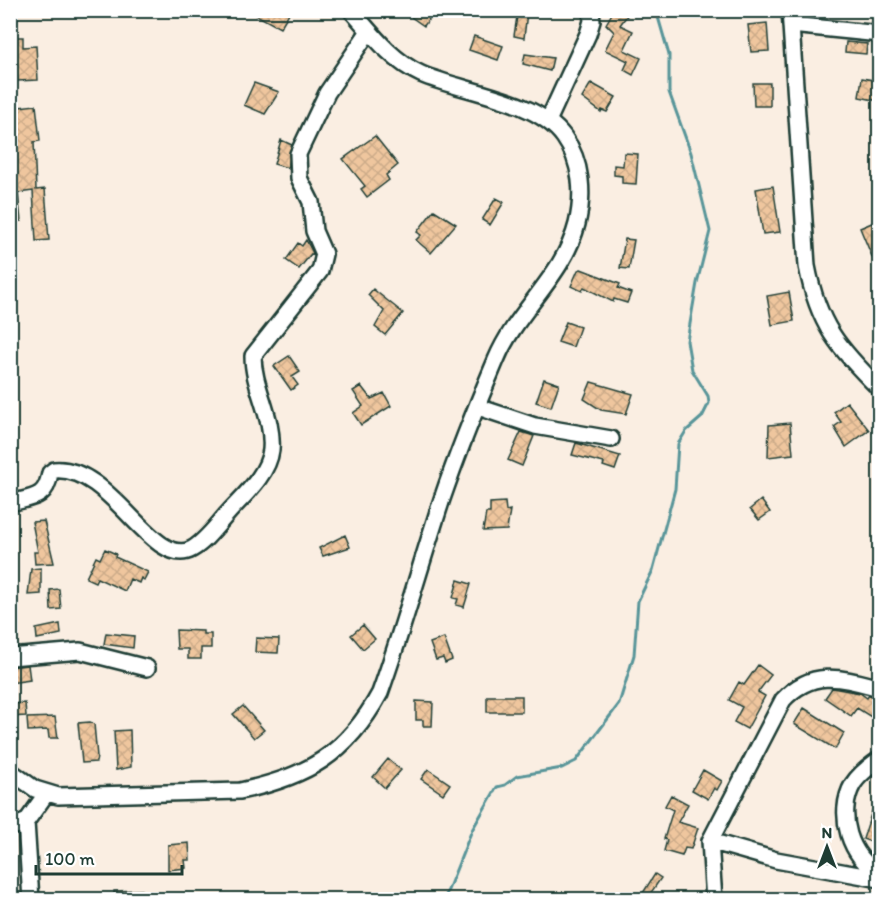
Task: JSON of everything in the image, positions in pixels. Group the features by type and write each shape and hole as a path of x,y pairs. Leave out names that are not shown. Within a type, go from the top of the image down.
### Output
{"street":[{"path":"10,771 46,794 90,797 240,791 295,775 327,757 346,742 364,722 380,693 443,498 497,357 567,250 577,225 581,199 576,157 563,136 548,121 518,106 420,74 400,62 351,10"},
{"path":"548,121 588,34 592,21 591,10"},
{"path":"879,34 790,18 807,255 813,294 821,316 834,339 849,359 879,389"},
{"path":"10,503 41,495 46,490 50,473 54,470 72,472 106,490 155,542 170,551 181,553 192,549 204,540 254,484 270,453 271,433 253,356 320,272 324,261 322,248 314,231 311,202 299,178 296,166 298,154 327,93 369,31"},
{"path":"478,406 535,426 611,440"},
{"path":"10,657 80,651 147,668"},
{"path":"714,900 710,841 783,700 792,690 802,684 836,676 879,688"},
{"path":"879,759 852,784 846,805 847,828 852,845 861,859 879,873"},
{"path":"10,827 26,822 46,794"},
{"path":"26,822 31,900"},
{"path":"710,841 776,860 879,879"}],"building":[{"path":"247,10 291,10 280,28"},
{"path":"401,10 424,10 431,16 424,26"},
{"path":"518,10 527,12 524,38 514,36"},
{"path":"614,10 631,10 620,25 633,31 624,50 641,58 633,75 624,70 628,61 605,50 614,32 606,24"},
{"path":"767,23 769,51 751,52 748,25"},
{"path":"474,36 503,46 498,60 469,50"},
{"path":"14,37 23,37 23,47 36,46 38,80 17,81"},
{"path":"846,42 867,44 866,54 845,52"},
{"path":"525,54 553,58 550,71 523,64"},
{"path":"862,78 879,81 879,101 859,97"},
{"path":"254,83 279,92 265,114 244,105"},
{"path":"591,83 616,97 607,112 602,110 601,112 582,98"},
{"path":"753,83 770,83 770,106 754,106"},
{"path":"36,105 40,141 34,142 36,190 45,189 49,240 36,241 33,191 18,193 21,221 10,222 10,108"},
{"path":"375,136 398,165 386,175 389,180 367,197 361,189 365,186 343,159"},
{"path":"281,140 292,145 288,168 274,164"},
{"path":"624,153 638,154 636,184 622,183 622,176 614,175 614,165 623,166"},
{"path":"773,186 780,232 763,234 756,189"},
{"path":"496,198 504,202 490,225 482,220"},
{"path":"434,210 456,224 431,253 416,240 421,235 417,232"},
{"path":"879,220 879,257 873,259 860,228"},
{"path":"625,239 634,240 629,269 620,268"},
{"path":"306,240 314,255 311,254 299,269 286,260 298,243 302,246"},
{"path":"581,269 620,284 618,288 631,293 627,303 614,299 613,302 584,287 582,291 571,286 578,270"},
{"path":"373,289 403,313 385,335 375,327 384,311 368,295"},
{"path":"789,292 794,321 772,325 767,296"},
{"path":"566,322 580,327 573,347 558,342"},
{"path":"289,356 300,372 292,377 298,385 291,390 274,366"},
{"path":"544,379 559,384 551,407 536,402"},
{"path":"591,382 633,394 626,414 601,410 584,399"},
{"path":"361,386 371,399 384,393 391,406 361,425 353,413 363,406 353,391"},
{"path":"847,402 869,430 846,447 834,427 841,422 834,412"},
{"path":"790,423 793,454 768,457 769,425"},
{"path":"521,432 534,436 522,466 508,460"},
{"path":"576,443 620,456 615,470 603,466 604,463 572,455"},
{"path":"761,500 770,512 759,520 750,509"},
{"path":"505,502 506,511 510,510 507,530 483,531 486,513 490,513 490,503"},
{"path":"44,521 54,563 35,564 34,552 38,552 32,522"},
{"path":"345,535 350,547 323,556 319,548"},
{"path":"105,549 116,554 115,557 148,572 144,580 141,578 139,583 130,579 125,591 97,578 95,582 86,578 96,557 100,559"},
{"path":"41,568 41,594 28,595 31,569"},
{"path":"458,580 471,584 464,607 456,605 458,599 453,598"},
{"path":"59,589 61,609 51,610 50,590"},
{"path":"60,624 61,634 37,639 36,629"},
{"path":"363,625 375,639 363,649 351,635"},
{"path":"176,630 203,631 203,634 211,634 211,648 201,648 201,659 188,659 188,649 177,649"},
{"path":"106,633 134,636 133,648 104,644"},
{"path":"256,638 279,639 278,653 255,652"},
{"path":"444,638 452,660 445,663 443,658 436,660 430,643"},
{"path":"28,665 30,680 10,683 10,667"},
{"path":"758,665 771,675 758,692 765,696 747,729 734,722 742,707 729,700 739,682 744,685"},
{"path":"832,688 860,693 867,698 869,695 879,698 879,722 857,708 851,716 825,698"},
{"path":"487,696 522,696 522,712 487,712"},
{"path":"416,701 433,702 432,726 423,726 423,720 416,720"},
{"path":"25,703 26,716 10,717 10,704"},
{"path":"243,706 264,730 254,738 233,714"},
{"path":"804,708 844,733 835,749 794,724"},
{"path":"55,717 58,738 49,738 48,730 28,731 27,718"},
{"path":"78,723 94,724 97,757 96,762 82,763"},
{"path":"130,730 131,767 116,770 114,731"},
{"path":"388,759 401,770 385,788 373,777"},
{"path":"428,769 450,784 443,794 421,779"},
{"path":"703,770 722,781 717,790 714,788 708,799 692,790"},
{"path":"671,795 688,804 678,822 698,828 691,849 685,848 682,856 664,851 667,840 664,839 673,810 665,806"},
{"path":"872,811 879,813 879,845 863,839"},
{"path":"189,843 190,860 185,860 186,868 168,870 168,845"},
{"path":"655,874 661,878 646,900 641,896"},
{"path":"142,890 142,899 114,899 114,891"}],"waterway":[{"path":"444,900 472,830 497,787 505,785 517,776 562,768 576,761 619,704 634,655 638,601 653,570 675,489 678,444 686,431 702,417 709,403 708,396 692,370 687,341 697,283 710,231 691,153 669,92 669,55 656,10"}]}
